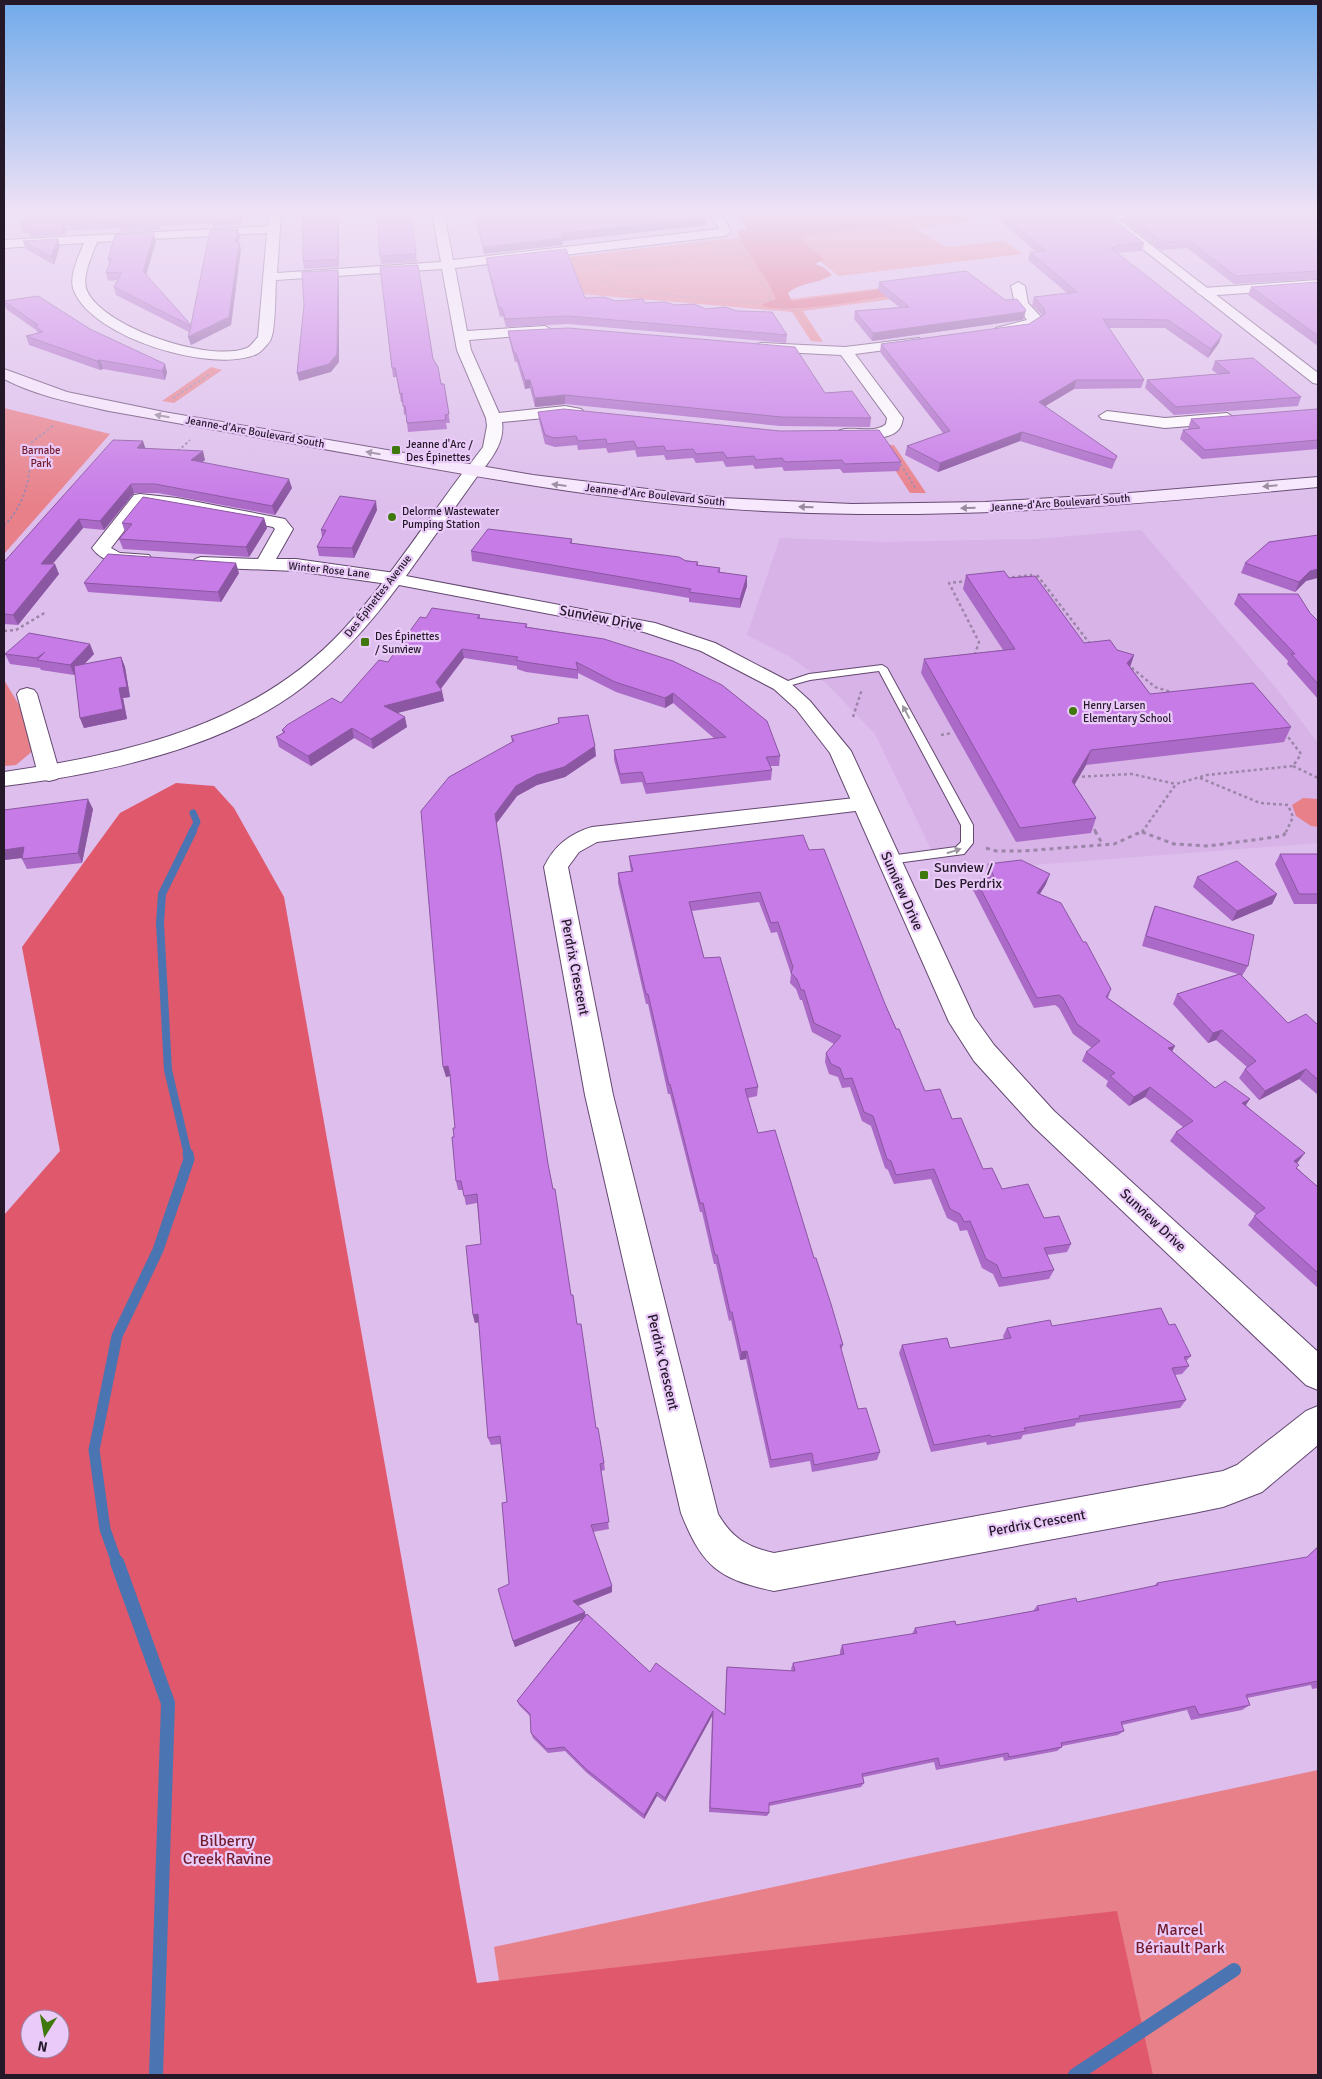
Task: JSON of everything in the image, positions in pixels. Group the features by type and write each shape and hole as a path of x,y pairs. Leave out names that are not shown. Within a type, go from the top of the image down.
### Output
{"main road":[{"name":"Jeanne-d'Arc Boulevard South","path":"4,373 46,391 73,399 468,478 566,502 636,511 817,525"},
{"name":"Jeanne-d'Arc Boulevard South","path":"128,426 468,478 546,483 660,498 844,509 1008,507 1318,482"}],"street":[{"path":"95,311 130,333 148,339 190,350 234,356 249,353 262,347 265,338 267,311"},
{"name":"Des Épinettes Avenue","path":"4,779 86,768 195,735 258,705 284,690 328,656 394,579 494,442 496,430 494,418 464,350 457,311"},
{"path":"989,333 1017,329 1034,322 1034,317 1028,311"},
{"path":"1228,311 1318,380"},
{"path":"462,336 562,330"},
{"path":"748,346 845,351 932,340"},
{"path":"830,434 883,434 894,426 895,418 845,351"},
{"path":"494,418 564,411 594,414"},
{"path":"1107,416 1165,423 1245,417"},
{"name":"Winter Rose Lane","path":"158,560 112,557 105,554 101,548 140,499 177,502 279,523 284,529 283,532 263,565"},
{"name":"Winter Rose Lane","path":"185,562 296,565 394,579"},
{"name":"Sunview Drive","path":"394,579 648,627 708,647 781,685 803,705 840,751 963,1022 984,1053 1044,1119 1318,1374"},
{"path":"26,694 49,774"},
{"name":"Perdrix Crescent","path":"864,804 592,835 574,843 562,853 556,867 599,1095 699,1513 708,1536 727,1556 750,1568 774,1572 1222,1490 1249,1479 1318,1423"}],"lane":[{"path":"781,685 809,677 882,668 967,825 967,843 960,851 889,860"}],"path":[{"path":"797,311 821,351"},
{"path":"151,414 234,356"},
{"path":"4,526 18,509 31,475 31,443 54,425"},
{"path":"883,434 921,496"},
{"path":"176,453 194,437"},
{"path":"998,579 1037,575 1091,645 1098,648"},
{"path":"968,581 948,582 978,642 974,657 968,658"},
{"path":"4,631 16,630 46,612"},
{"path":"1120,659 1155,687 1183,695"},
{"path":"853,716 862,689 870,688"},
{"path":"1283,730 1300,754 1293,766"},
{"path":"1074,777 1132,774 1176,784 1200,777 1293,766 1318,778"},
{"path":"1142,832 1174,844 1208,846 1283,836 1290,827 1293,817 1288,806 1260,804 1200,777"},
{"path":"967,843 996,851 1114,844 1142,832 1176,784"},
{"path":"1088,820 1103,845"}],"shaded area":[{"name":"Henry Larsen Elementary School","path":"1141,530 1276,688 1318,743 1318,843 942,872 875,734 827,684 789,656 747,635 780,538 884,542 1037,539"}],"green space":[{"path":"781,311 803,311 823,342 811,341 792,312"},
{"path":"211,367 222,370 174,403 162,401"},
{"name":"Barnabe Park","path":"4,408 110,434 4,554"},
{"path":"878,444 894,445 926,493 910,493"},
{"path":"4,680 42,743 16,765 4,766"},
{"name":"Bilberry Creek Ravine","path":"176,783 214,786 234,808 284,897 477,1983 1117,1911 1153,2075 4,2075 4,1215 60,1151 22,947 120,813"},
{"path":"1303,798 1318,799 1318,827 1311,826 1296,816 1292,805"},
{"name":"Marcel Bériault Park","path":"1318,1770 1318,2075 513,2075 494,1947"}],"building":[{"path":"18,311 62,311 90,329 165,364 162,371 97,361 26,336 43,332 35,326 38,325"},
{"path":"161,311 179,311 191,325 194,311 230,311 229,317 188,337 191,326"},
{"path":"303,311 338,311 337,354 329,364 297,373"},
{"path":"385,311 425,311 433,359 438,367 441,384 444,384 449,414 445,415 446,420 407,423 402,393 400,394 395,368 392,368"},
{"path":"503,311 772,312 787,335 568,316 505,319"},
{"path":"855,311 1025,311 1024,312 873,333"},
{"path":"1045,311 1191,311 1222,335 1211,349 1168,320 1103,319 1144,380 1076,380 1039,402 1117,456 1115,460 1022,432 940,463 907,446 950,431 881,344 1029,324 1045,314"},
{"path":"1284,311 1318,311 1318,336"},
{"path":"568,328 795,347 825,393 852,391 871,418 781,417 565,395 535,398 530,380 525,380 516,353 514,353 508,331"},
{"path":"1253,358 1301,397 1176,407 1147,380 1230,373 1215,361"},
{"path":"564,409 780,431 879,430 901,462 844,464 842,460 785,462 782,458 756,460 754,456 727,458 723,452 696,454 693,449 666,451 664,446 637,448 634,441 607,444 606,439 578,441 576,436 554,438 545,435 538,412"},
{"path":"1317,409 1318,440 1205,450 1183,430 1200,428 1191,419"},
{"path":"113,440 143,441 137,448 203,451 191,460 289,479 272,506 155,484 131,484 100,521 79,519 41,564 55,564 13,615 4,614 4,562"},
{"path":"340,496 376,501 352,548 317,547 326,530 321,530"},
{"path":"143,497 264,518 246,547 119,539 132,524 122,523"},
{"path":"488,529 572,539 570,543 679,557 686,561 698,562 696,565 720,568 718,572 747,576 740,599 689,592 691,589 471,551"},
{"path":"1318,535 1318,569 1310,571 1299,582 1245,563 1269,542"},
{"path":"108,554 236,563 218,592 84,583"},
{"path":"1004,571 1009,578 1035,576 1084,643 1110,640 1117,650 1134,655 1127,663 1150,694 1253,683 1291,727 1091,750 1072,781 1096,818 1020,828 924,659 1015,649 966,575"},
{"path":"1238,594 1298,594 1310,613 1318,621 1318,684 1291,654 1295,654"},
{"path":"432,608 480,615 477,618 527,624 525,627 604,639 673,661 722,685 767,721 780,756 766,757 772,770 646,784 642,772 620,774 614,750 726,737 673,693 665,698 615,682 576,662 578,670 516,660 518,657 462,649 436,682 442,691 384,706 405,717 371,739 352,728 308,756 276,737 285,732 282,730 287,725 332,698 341,703 379,660 388,662 420,617 426,618"},
{"path":"29,633 90,644 70,665 37,660 45,652 37,658 5,654"},
{"path":"121,657 127,687 119,688 123,709 80,718 74,666"},
{"path":"588,715 595,746 564,767 536,775 516,786 495,814 548,1164 553,1189 555,1189 571,1295 573,1295 577,1324 581,1324 596,1428 598,1428 604,1463 600,1464 609,1522 591,1525 612,1586 573,1601 585,1612 513,1641 498,1589 509,1584 502,1503 507,1502 500,1436 488,1438 478,1314 473,1315 466,1246 481,1244 477,1194 464,1196 461,1181 456,1181 452,1137 454,1137 453,1128 455,1128 450,1075 448,1066 443,1067 421,811 449,777 514,741 511,736 559,723 558,718"},
{"path":"88,799 78,853 22,859 24,847 4,850 4,810"},
{"path":"803,835 809,850 824,849 885,1004 896,1029 899,1029 925,1091 940,1089 952,1119 961,1118 983,1169 992,1168 1002,1189 1028,1184 1044,1218 1059,1216 1071,1244 1044,1248 1054,1270 1002,1278 997,1265 986,1259 970,1221 964,1222 960,1214 950,1209 934,1169 896,1175 891,1161 887,1159 873,1116 864,1112 852,1078 844,1079 840,1068 831,1064 826,1053 841,1036 814,1023 804,990 801,990 797,979 791,973 793,967 778,922 771,923 760,892 689,902 704,958 720,957 758,1087 745,1089 758,1133 775,1130 814,1258 816,1258 831,1304 858,1409 866,1408 880,1452 814,1465 812,1453 771,1460 747,1351 741,1352 703,1203 700,1203 669,1085 648,994 646,994 618,873 633,871 629,856"},
{"path":"1280,854 1318,854 1318,894 1299,894"},
{"path":"1021,860 1050,874 1037,893 1061,903 1083,942 1086,942 1111,989 1106,997 1175,1046 1168,1048 1215,1088 1225,1081 1250,1099 1242,1103 1305,1153 1294,1161 1299,1165 1296,1168 1318,1187 1318,1273 1254,1216 1265,1208 1176,1132 1193,1121 1150,1087 1134,1097 1110,1076 1115,1073 1086,1052 1100,1041 1077,1024 1063,998 1059,995 1037,998 976,880 994,877 988,864"},
{"path":"1237,861 1277,894 1237,911 1197,877"},
{"path":"1155,906 1254,935 1248,966 1146,936"},
{"path":"1240,974 1288,1023 1306,1014 1318,1025 1318,1080 1306,1069 1265,1091 1245,1069 1256,1061 1222,1030 1213,1033 1177,994"},
{"path":"1161,1308 1169,1325 1175,1324 1191,1356 1184,1357 1189,1366 1172,1368 1186,1400 1079,1416 1080,1418 1024,1428 1026,1431 934,1445 902,1345 947,1338 950,1348 1011,1338 1007,1328 1050,1320 1052,1326"},
{"path":"1318,1547 1318,1681 1246,1695 1250,1705 1199,1715 1195,1706 1121,1722 1124,1731 1061,1743 1062,1747 1009,1757 1008,1753 940,1766 938,1758 862,1774 864,1783 769,1803 769,1813 710,1808 713,1711 665,1798 657,1792 644,1815 586,1769 564,1747 547,1749 531,1733 530,1714 517,1701 587,1614 650,1672 656,1663 725,1715 727,1667 795,1671 793,1663 844,1654 842,1645 917,1633 915,1628 955,1621 956,1625 1039,1610 1037,1606 1076,1598 1077,1602 1158,1585 1157,1583 1307,1557"}],"waterway":[{"path":"192,832 197,822 193,813"},
{"path":"188,1155 168,1070 160,923 162,894 193,831"},
{"path":"117,1563 105,1529 94,1450 117,1336 158,1250 189,1159 188,1154"},
{"path":"117,1562 168,1703 156,2075"},
{"path":"1075,2075 1234,1970"}],"place":[{"name":"Jeanne d'Arc / Des Épinettes","path":"396,450"},
{"name":"Delorme Wastewater Pumping Station","path":"392,517"},
{"name":"Des Épinettes / Sunview","path":"365,642"},
{"name":"Henry Larsen Elementary School","path":"1073,711"},
{"name":"Sunview / Des Perdrix","path":"924,875"}]}
